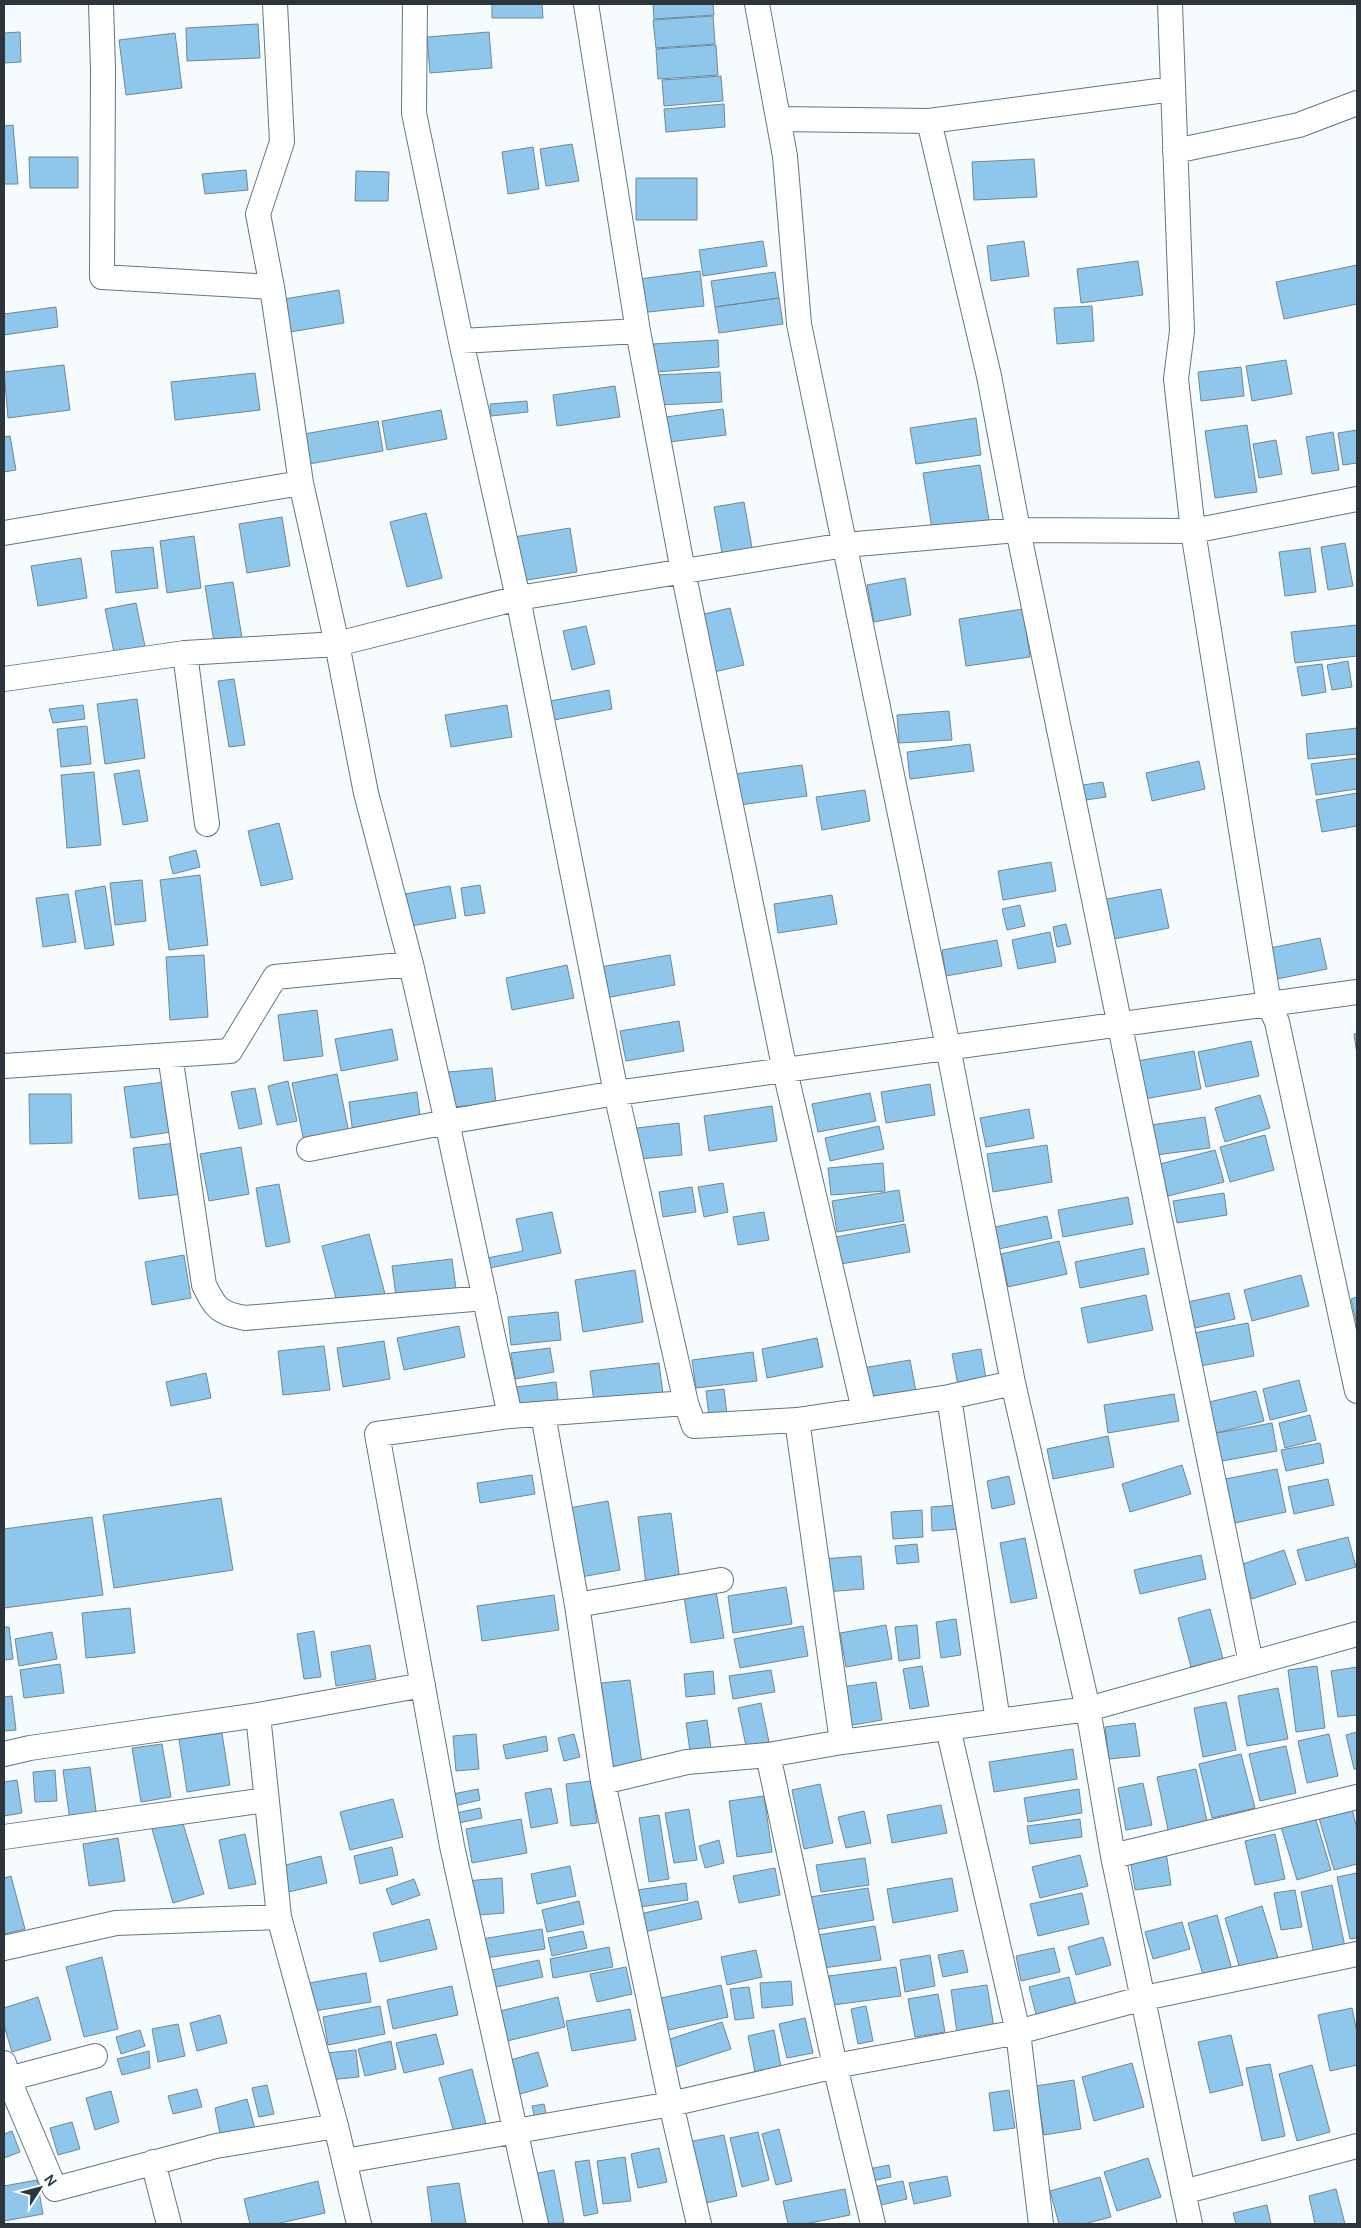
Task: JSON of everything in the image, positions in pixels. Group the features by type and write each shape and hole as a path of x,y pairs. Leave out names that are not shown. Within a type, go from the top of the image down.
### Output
{"street":[{"path":"101,4 103,68 102,277 272,287"},
{"path":"275,4 282,142 258,214 272,287 301,483 337,644 366,793 411,964 510,1416"},
{"path":"415,4 414,114 461,341 518,598 616,1093 686,1403 694,1426 796,1420 949,1397 1013,1383"},
{"path":"586,4 638,331 683,571 785,1071 864,1410"},
{"path":"757,4 785,156 799,324 948,1047 1013,1383 1088,1709 1113,1856 1190,2224"},
{"path":"1170,4 1182,331 1176,378 1193,530 1269,1004 1277,1022 1357,1391"},
{"path":"778,119 929,121 1173,89"},
{"path":"1175,151 1299,125 1357,103"},
{"path":"929,121 989,376 1018,530 1251,1663"},
{"path":"461,341 638,331"},
{"path":"4,533 301,483"},
{"path":"4,679 185,653 337,644 518,598 845,545 1018,530 1193,530 1357,499"},
{"path":"185,653 207,824"},
{"path":"4,1066 230,1051 275,977 411,964"},
{"path":"309,1149 447,1122 616,1093 948,1047 1120,1026 1357,992"},
{"path":"170,1055 204,1285 213,1302 226,1314 245,1318 485,1298"},
{"path":"949,1397 998,1721"},
{"path":"536,2224 452,1846 377,1434 510,1416 686,1403"},
{"path":"543,1414 576,1605 603,1782 671,2104 699,2224"},
{"path":"796,1420 842,1742"},
{"path":"576,1605 721,1580"},
{"path":"603,1782 687,1762 768,1756 842,1742 1088,1709 1357,1634"},
{"path":"4,1754 30,1748 258,1714 423,1685"},
{"path":"258,1714 265,1800 279,1917 336,2126 359,2224"},
{"path":"948,1728 1018,2032 1041,2224"},
{"path":"768,1756 835,2066 873,2224"},
{"path":"1113,1856 1357,1797"},
{"path":"4,1837 265,1800"},
{"path":"4,1948 116,1923 279,1917"},
{"path":"345,2161 671,2104 835,2066 1018,2032 1144,1998 1357,1954"},
{"path":"95,2056 5,2074 54,2189 216,2146 336,2126"},
{"path":"1183,2192 1357,2146"},
{"path":"153,2162 169,2224"}],"building":[{"path":"492,4 542,4 543,18 492,18"},
{"path":"653,4 713,4 714,15 654,19"},
{"path":"713,16 715,44 656,48 653,20"},
{"path":"258,24 260,58 187,61 186,28"},
{"path":"20,32 21,62 4,63 4,33"},
{"path":"489,32 492,68 430,73 427,37"},
{"path":"175,33 182,88 126,95 119,40"},
{"path":"716,45 718,75 658,79 656,49"},
{"path":"721,76 723,101 664,106 662,80"},
{"path":"724,104 725,127 666,132 664,109"},
{"path":"13,125 18,184 4,184 4,126"},
{"path":"572,144 579,181 546,186 540,149"},
{"path":"533,147 539,189 508,194 502,152"},
{"path":"29,157 78,157 78,188 30,188"},
{"path":"1034,159 1037,197 974,200 972,162"},
{"path":"246,170 248,190 205,194 202,174"},
{"path":"356,171 389,172 388,201 355,201"},
{"path":"636,178 697,178 697,220 636,220"},
{"path":"763,241 767,266 703,276 699,250"},
{"path":"1024,241 1029,276 991,281 987,246"},
{"path":"1138,261 1143,295 1081,303 1077,269"},
{"path":"1357,265 1357,304 1284,319 1276,282"},
{"path":"700,271 704,306 639,313 632,280"},
{"path":"775,272 779,298 715,307 711,281"},
{"path":"339,290 344,323 290,332 284,299"},
{"path":"779,298 783,324 719,333 715,307"},
{"path":"1092,306 1094,341 1057,344 1054,308"},
{"path":"56,307 58,327 4,335 4,314"},
{"path":"718,340 719,367 656,372 653,344"},
{"path":"1286,360 1292,394 1252,401 1246,366"},
{"path":"64,365 70,410 8,418 4,372"},
{"path":"1241,367 1244,396 1201,401 1198,372"},
{"path":"720,372 722,402 658,405 656,375"},
{"path":"255,373 260,410 175,420 171,382"},
{"path":"615,386 620,417 557,426 553,395"},
{"path":"527,401 528,412 491,416 490,404"},
{"path":"723,409 726,435 669,442 666,417"},
{"path":"441,410 447,439 387,450 382,421"},
{"path":"976,418 981,455 916,464 910,428"},
{"path":"378,421 383,451 309,464 304,434"},
{"path":"1247,425 1257,492 1215,498 1205,431"},
{"path":"1357,430 1357,463 1343,465 1338,433"},
{"path":"1333,432 1339,470 1312,474 1306,437"},
{"path":"10,436 16,470 4,472 4,437"},
{"path":"1276,440 1282,474 1259,478 1253,444"},
{"path":"980,465 989,520 932,529 923,473"},
{"path":"744,502 754,559 724,564 714,507"},
{"path":"426,513 442,578 407,587 390,522"},
{"path":"282,517 290,566 247,573 239,524"},
{"path":"570,528 577,572 521,581 514,537"},
{"path":"194,536 201,588 167,593 160,541"},
{"path":"1345,543 1353,586 1328,590 1321,547"},
{"path":"153,547 158,588 116,593 111,551"},
{"path":"1310,548 1316,592 1285,596 1279,552"},
{"path":"81,558 87,598 38,606 31,566"},
{"path":"905,578 911,615 874,622 867,585"},
{"path":"233,582 242,638 214,642 205,586"},
{"path":"136,603 147,656 116,662 105,609"},
{"path":"730,608 744,665 714,672 700,615"},
{"path":"1023,609 1030,657 966,666 959,619"},
{"path":"1357,625 1357,656 1295,663 1291,632"},
{"path":"586,626 595,664 572,670 563,631"},
{"path":"1348,661 1352,687 1332,690 1327,665"},
{"path":"1322,664 1326,692 1302,696 1297,667"},
{"path":"234,679 245,745 229,747 218,681"},
{"path":"609,690 612,709 554,720 550,701"},
{"path":"137,699 145,758 105,764 97,704"},
{"path":"83,705 85,719 53,723 49,709"},
{"path":"507,705 512,737 451,747 445,715"},
{"path":"949,711 952,740 899,743 897,715"},
{"path":"87,726 91,764 61,767 57,729"},
{"path":"1357,728 1357,754 1308,759 1306,734"},
{"path":"970,744 974,771 910,779 907,752"},
{"path":"1357,758 1357,789 1316,795 1311,764"},
{"path":"1199,761 1205,789 1152,801 1146,773"},
{"path":"802,765 807,796 739,805 735,774"},
{"path":"139,770 148,821 123,825 114,774"},
{"path":"94,772 101,845 67,848 61,775"},
{"path":"1103,782 1106,797 1086,800 1083,785"},
{"path":"865,790 870,821 822,830 816,797"},
{"path":"1357,793 1357,826 1322,832 1316,800"},
{"path":"279,823 293,879 261,886 248,831"},
{"path":"196,850 200,867 173,874 169,857"},
{"path":"1051,862 1056,891 1003,900 998,871"},
{"path":"200,875 208,945 169,950 160,880"},
{"path":"142,880 146,921 115,925 110,883"},
{"path":"480,885 485,913 465,916 461,888"},
{"path":"105,886 114,945 85,949 75,891"},
{"path":"450,886 456,918 411,926 405,894"},
{"path":"1161,889 1169,928 1104,941 1096,901"},
{"path":"68,894 76,942 43,947 36,898"},
{"path":"832,895 837,924 778,933 774,904"},
{"path":"1020,905 1025,926 1007,930 1002,909"},
{"path":"1066,924 1071,944 1057,947 1053,927"},
{"path":"1050,932 1056,962 1018,969 1012,940"},
{"path":"1320,938 1327,969 1277,979 1270,948"},
{"path":"997,940 1002,966 946,976 942,950"},
{"path":"204,955 208,1017 170,1020 166,957"},
{"path":"670,955 675,985 605,998 600,967"},
{"path":"567,965 574,998 512,1010 506,978"},
{"path":"317,1010 323,1056 284,1061 278,1015"},
{"path":"679,1021 684,1051 626,1061 620,1031"},
{"path":"392,1029 398,1060 341,1071 335,1039"},
{"path":"1357,1033 1357,1055 1354,1034"},
{"path":"1251,1041 1259,1076 1206,1087 1198,1052"},
{"path":"1194,1051 1201,1089 1144,1099 1137,1061"},
{"path":"492,1068 496,1103 452,1107 448,1072"},
{"path":"337,1074 350,1138 305,1147 292,1083"},
{"path":"288,1081 297,1121 277,1125 268,1086"},
{"path":"165,1082 171,1132 131,1138 124,1087"},
{"path":"930,1084 935,1115 886,1123 881,1092"},
{"path":"255,1088 262,1124 239,1129 231,1092"},
{"path":"417,1092 421,1124 353,1134 349,1102"},
{"path":"870,1093 876,1121 818,1132 812,1104"},
{"path":"29,1094 71,1094 72,1143 30,1144"},
{"path":"1260,1095 1270,1128 1225,1142 1215,1108"},
{"path":"772,1106 777,1141 709,1151 704,1116"},
{"path":"1029,1109 1034,1138 986,1147 980,1118"},
{"path":"1205,1117 1210,1148 1156,1155 1151,1125"},
{"path":"679,1123 682,1155 640,1159 637,1128"},
{"path":"879,1126 884,1149 830,1161 825,1138"},
{"path":"1265,1135 1274,1170 1230,1182 1220,1147"},
{"path":"176,1143 182,1194 139,1199 133,1148"},
{"path":"1047,1145 1052,1182 993,1192 987,1154"},
{"path":"241,1147 249,1194 209,1201 200,1154"},
{"path":"1215,1150 1224,1182 1168,1196 1160,1164"},
{"path":"883,1163 885,1191 831,1195 828,1168"},
{"path":"723,1183 728,1212 704,1217 698,1187"},
{"path":"279,1184 290,1242 266,1247 256,1188"},
{"path":"692,1187 696,1212 663,1217 659,1192"},
{"path":"899,1190 904,1221 837,1232 832,1201"},
{"path":"1224,1193 1227,1215 1177,1223 1173,1201"},
{"path":"1128,1197 1133,1224 1063,1237 1058,1210"},
{"path":"552,1212 561,1253 485,1269 482,1259 523,1251 516,1219"},
{"path":"764,1212 769,1240 738,1245 733,1217"},
{"path":"1047,1216 1052,1238 999,1249 995,1227"},
{"path":"905,1224 910,1252 841,1264 836,1237"},
{"path":"369,1234 385,1294 338,1306 322,1246"},
{"path":"1059,1241 1067,1274 1008,1287 1001,1254"},
{"path":"1144,1248 1149,1274 1080,1288 1075,1262"},
{"path":"184,1255 191,1298 152,1305 145,1262"},
{"path":"452,1259 456,1289 396,1296 392,1266"},
{"path":"635,1270 643,1322 583,1332 575,1280"},
{"path":"1301,1275 1309,1306 1252,1321 1244,1290"},
{"path":"1229,1293 1235,1319 1195,1328 1188,1302"},
{"path":"1146,1295 1153,1330 1088,1343 1081,1308"},
{"path":"1357,1297 1357,1325 1351,1299"},
{"path":"558,1312 561,1340 511,1345 508,1317"},
{"path":"1248,1323 1254,1356 1200,1366 1194,1333"},
{"path":"459,1326 465,1357 404,1370 397,1338"},
{"path":"817,1338 823,1367 767,1378 762,1349"},
{"path":"384,1341 390,1379 343,1387 337,1348"},
{"path":"324,1346 330,1390 283,1395 278,1351"},
{"path":"550,1348 554,1372 515,1379 511,1353"},
{"path":"981,1349 986,1379 958,1385 952,1354"},
{"path":"753,1352 757,1381 696,1388 692,1360"},
{"path":"910,1360 917,1397 870,1405 863,1368"},
{"path":"659,1363 663,1394 594,1402 590,1371"},
{"path":"206,1373 211,1398 171,1406 166,1382"},
{"path":"1299,1380 1307,1411 1270,1420 1263,1389"},
{"path":"556,1382 558,1400 518,1405 516,1387"},
{"path":"724,1389 727,1415 709,1417 706,1391"},
{"path":"1256,1391 1264,1421 1212,1434 1205,1403"},
{"path":"1174,1394 1179,1421 1108,1433 1104,1405"},
{"path":"1310,1415 1316,1440 1285,1448 1279,1423"},
{"path":"1272,1423 1277,1451 1217,1462 1212,1434"},
{"path":"1108,1436 1114,1467 1053,1479 1047,1449"},
{"path":"1320,1443 1324,1463 1286,1471 1281,1450"},
{"path":"1182,1465 1191,1494 1130,1512 1122,1484"},
{"path":"1277,1469 1286,1512 1235,1523 1225,1479"},
{"path":"532,1475 535,1494 480,1503 477,1483"},
{"path":"1009,1476 1015,1504 992,1509 987,1481"},
{"path":"1328,1479 1334,1505 1294,1514 1288,1487"},
{"path":"221,1498 233,1570 114,1588 103,1515"},
{"path":"608,1501 620,1570 581,1577 569,1508"},
{"path":"957,1505 958,1529 932,1531 931,1507"},
{"path":"922,1510 923,1537 893,1539 891,1512"},
{"path":"671,1513 680,1581 646,1585 638,1517"},
{"path":"92,1517 103,1595 4,1608 4,1529"},
{"path":"1348,1537 1356,1567 1306,1581 1297,1550"},
{"path":"1025,1538 1037,1598 1011,1603 1000,1543"},
{"path":"917,1544 919,1562 897,1564 895,1546"},
{"path":"1284,1550 1296,1584 1252,1599 1240,1565"},
{"path":"1201,1555 1206,1579 1140,1594 1134,1570"},
{"path":"861,1556 864,1589 825,1592 822,1559"},
{"path":"786,1587 792,1624 733,1633 728,1596"},
{"path":"716,1591 724,1638 691,1643 684,1596"},
{"path":"554,1595 559,1630 482,1641 477,1606"},
{"path":"130,1608 135,1653 86,1658 82,1613"},
{"path":"1210,1609 1223,1659 1191,1667 1178,1618"},
{"path":"956,1619 961,1655 941,1658 936,1622"},
{"path":"886,1625 892,1659 846,1667 840,1633"},
{"path":"917,1625 920,1658 899,1661 895,1627"},
{"path":"803,1626 808,1656 740,1668 734,1639"},
{"path":"4,1627 9,1627 13,1659 4,1660"},
{"path":"314,1631 321,1677 304,1679 297,1634"},
{"path":"52,1632 57,1659 19,1666 15,1639"},
{"path":"370,1645 376,1679 336,1686 331,1652"},
{"path":"60,1664 64,1693 24,1698 20,1670"},
{"path":"922,1666 929,1706 910,1709 903,1669"},
{"path":"1317,1666 1325,1728 1296,1732 1288,1670"},
{"path":"1357,1667 1357,1715 1338,1717 1331,1671"},
{"path":"771,1670 775,1692 733,1699 729,1676"},
{"path":"713,1671 715,1694 686,1697 684,1674"},
{"path":"630,1680 642,1763 612,1767 601,1683"},
{"path":"876,1682 882,1720 847,1726 841,1687"},
{"path":"1278,1688 1288,1739 1247,1746 1238,1696"},
{"path":"12,1696 16,1730 4,1731 4,1697"},
{"path":"1226,1702 1236,1750 1203,1757 1194,1708"},
{"path":"761,1703 769,1742 746,1746 738,1708"},
{"path":"707,1720 711,1748 690,1751 686,1723"},
{"path":"1135,1723 1140,1756 1109,1759 1105,1727"},
{"path":"1357,1732 1357,1769 1354,1769 1346,1735"},
{"path":"222,1733 230,1785 187,1792 179,1739"},
{"path":"476,1734 479,1769 456,1771 453,1736"},
{"path":"574,1734 580,1757 564,1761 558,1738"},
{"path":"1329,1734 1338,1776 1307,1783 1298,1741"},
{"path":"546,1736 548,1751 506,1759 503,1745"},
{"path":"162,1744 171,1797 141,1802 132,1748"},
{"path":"1286,1746 1296,1793 1260,1801 1249,1754"},
{"path":"1073,1749 1077,1779 994,1792 989,1762"},
{"path":"1241,1754 1255,1808 1212,1818 1199,1764"},
{"path":"90,1767 98,1825 71,1828 63,1770"},
{"path":"1196,1769 1208,1826 1169,1835 1157,1777"},
{"path":"55,1770 57,1801 35,1802 33,1772"},
{"path":"17,1780 22,1813 4,1816 4,1782"},
{"path":"591,1781 597,1823 571,1826 566,1784"},
{"path":"1143,1783 1152,1825 1126,1830 1118,1788"},
{"path":"820,1784 833,1843 804,1849 792,1790"},
{"path":"551,1788 558,1823 531,1828 525,1793"},
{"path":"478,1789 480,1800 450,1807 448,1795"},
{"path":"1079,1789 1082,1813 1028,1822 1024,1798"},
{"path":"764,1796 772,1852 737,1857 729,1801"},
{"path":"393,1799 403,1837 350,1850 340,1812"},
{"path":"941,1805 947,1833 892,1843 887,1815"},
{"path":"480,1808 482,1818 454,1824 451,1814"},
{"path":"689,1809 697,1860 674,1863 665,1813"},
{"path":"1352,1809 1357,1829 1357,1864 1334,1870 1319,1818"},
{"path":"864,1811 871,1843 846,1848 838,1817"},
{"path":"659,1815 669,1879 649,1882 639,1818"},
{"path":"1315,1817 1331,1870 1297,1880 1281,1827"},
{"path":"521,1819 527,1853 472,1863 466,1829"},
{"path":"1080,1819 1082,1837 1030,1844 1027,1826"},
{"path":"182,1820 204,1894 173,1903 152,1829"},
{"path":"245,1834 256,1884 229,1889 219,1840"},
{"path":"1275,1834 1285,1879 1255,1885 1245,1841"},
{"path":"118,1838 125,1881 89,1886 83,1844"},
{"path":"719,1840 724,1863 705,1868 699,1846"},
{"path":"392,1847 398,1875 360,1884 354,1856"},
{"path":"1166,1852 1171,1885 1135,1890 1130,1858"},
{"path":"1080,1855 1088,1886 1040,1898 1032,1867"},
{"path":"321,1856 327,1883 284,1893 278,1867"},
{"path":"865,1858 869,1885 821,1892 816,1865"},
{"path":"570,1866 576,1896 537,1904 531,1874"},
{"path":"775,1868 780,1895 739,1903 733,1876"},
{"path":"1357,1873 1357,1938 1350,1939 1337,1877"},
{"path":"11,1876 25,1929 4,1934 4,1878"},
{"path":"502,1878 504,1913 468,1916 465,1881"},
{"path":"952,1878 958,1911 893,1923 887,1889"},
{"path":"414,1879 420,1895 392,1905 386,1889"},
{"path":"686,1883 688,1900 640,1907 637,1890"},
{"path":"1332,1885 1345,1947 1314,1954 1301,1892"},
{"path":"868,1888 874,1920 815,1930 810,1897"},
{"path":"1295,1890 1302,1927 1281,1930 1274,1893"},
{"path":"1082,1893 1089,1924 1038,1936 1030,1904"},
{"path":"579,1901 584,1924 547,1932 542,1910"},
{"path":"698,1901 702,1919 644,1932 640,1914"},
{"path":"1262,1906 1278,1958 1240,1969 1225,1918"},
{"path":"1217,1915 1232,1970 1204,1978 1188,1923"},
{"path":"429,1919 437,1949 380,1962 373,1933"},
{"path":"1182,1922 1190,1949 1153,1959 1145,1932"},
{"path":"875,1926 881,1960 823,1968 818,1935"},
{"path":"542,1929 545,1949 486,1958 482,1939"},
{"path":"583,1931 587,1948 552,1956 548,1938"},
{"path":"1103,1937 1111,1965 1076,1975 1068,1947"},
{"path":"609,1947 613,1967 553,1978 550,1959"},
{"path":"1054,1948 1060,1972 1021,1981 1016,1956"},
{"path":"756,1950 762,1977 727,1985 721,1957"},
{"path":"963,1950 968,1972 943,1977 938,1955"},
{"path":"930,1955 935,1986 905,1992 900,1960"},
{"path":"102,1957 118,2029 84,2037 66,1967"},
{"path":"539,1960 543,1977 487,1989 483,1972"},
{"path":"626,1967 632,1994 597,2002 590,1974"},
{"path":"896,1967 901,1996 833,2005 829,1976"},
{"path":"366,1973 371,2002 314,2011 309,1983"},
{"path":"1069,1977 1077,2009 1037,2018 1029,1987"},
{"path":"791,1981 793,2005 762,2008 760,1983"},
{"path":"721,1985 728,2017 664,2031 657,1999"},
{"path":"987,1985 994,2028 957,2033 951,1990"},
{"path":"452,1986 458,2015 393,2029 387,2000"},
{"path":"749,1987 754,2018 735,2020 730,1989"},
{"path":"938,1994 945,2032 915,2037 908,1999"},
{"path":"38,1997 51,2040 12,2052 4,2025 4,2008"},
{"path":"558,1997 565,2027 503,2042 496,2012"},
{"path":"380,2006 385,2034 328,2045 323,2017"},
{"path":"866,2006 873,2041 858,2044 851,2009"},
{"path":"1352,2008 1357,2032 1357,2065 1330,2071 1318,2015"},
{"path":"630,2009 636,2040 572,2051 566,2021"},
{"path":"220,2015 227,2043 197,2051 190,2023"},
{"path":"805,2018 813,2053 787,2058 779,2024"},
{"path":"722,2022 731,2049 676,2067 667,2040"},
{"path":"178,2024 185,2056 158,2062 152,2029"},
{"path":"140,2030 145,2046 121,2054 116,2037"},
{"path":"774,2030 781,2067 755,2072 748,2036"},
{"path":"436,2034 444,2064 404,2073 396,2043"},
{"path":"1231,2035 1243,2085 1210,2093 1198,2042"},
{"path":"391,2041 396,2069 365,2076 358,2049"},
{"path":"356,2050 359,2077 329,2080 326,2053"},
{"path":"149,2051 150,2068 122,2075 117,2059"},
{"path":"538,2052 548,2086 517,2095 507,2061"},
{"path":"1132,2063 1144,2107 1094,2121 1082,2077"},
{"path":"1270,2064 1285,2136 1262,2141 1246,2068"},
{"path":"1312,2065 1330,2132 1297,2141 1279,2074"},
{"path":"472,2069 486,2124 454,2133 439,2078"},
{"path":"1074,2080 1081,2129 1044,2135 1036,2086"},
{"path":"267,2085 274,2114 259,2117 252,2088"},
{"path":"197,2089 202,2107 173,2114 168,2096"},
{"path":"1009,2090 1015,2128 994,2131 989,2093"},
{"path":"111,2091 119,2122 95,2130 86,2098"},
{"path":"247,2099 255,2129 221,2139 215,2108"},
{"path":"544,2104 548,2122 536,2124 532,2106"},
{"path":"72,2122 80,2149 58,2155 50,2128"},
{"path":"779,2129 792,2181 776,2185 762,2134"},
{"path":"12,2131 20,2152 4,2158 4,2134"},
{"path":"758,2132 769,2180 742,2187 730,2138"},
{"path":"724,2135 737,2196 701,2204 688,2142"},
{"path":"659,2148 667,2182 638,2188 631,2154"},
{"path":"625,2157 631,2201 603,2204 597,2161"},
{"path":"1148,2158 1161,2197 1117,2211 1104,2172"},
{"path":"589,2160 598,2213 584,2216 575,2162"},
{"path":"889,2165 891,2177 872,2181 869,2169"},
{"path":"554,2170 564,2223 526,2224 517,2177"},
{"path":"947,2176 951,2196 914,2204 909,2183"},
{"path":"1100,2177 1111,2217 1084,2224 1059,2224 1050,2191"},
{"path":"37,2180 43,2214 4,2221 4,2186"},
{"path":"318,2181 325,2213 276,2224 250,2224 244,2199"},
{"path":"903,2181 907,2199 881,2205 877,2186"},
{"path":"459,2183 466,2224 432,2224 427,2187"},
{"path":"845,2189 850,2215 805,2224 788,2224 783,2201"},
{"path":"1336,2189 1345,2224 1315,2224 1309,2196"},
{"path":"1267,2205 1271,2224 1236,2224 1233,2213"}]}
